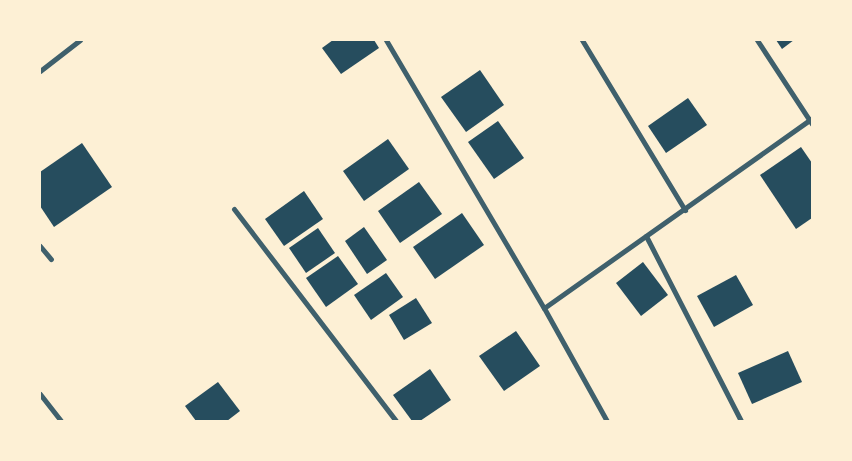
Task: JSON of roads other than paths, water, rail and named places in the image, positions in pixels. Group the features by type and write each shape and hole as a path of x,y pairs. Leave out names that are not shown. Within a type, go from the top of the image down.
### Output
{"street":[{"path":"40,71 80,40"},
{"path":"386,40 544,308 607,421"},
{"path":"582,40 685,210"},
{"path":"544,308 811,121 757,40"},
{"path":"234,209 396,421"},
{"path":"646,236 741,421"},
{"path":"40,246 50,259"},
{"path":"40,394 61,421"}]}
